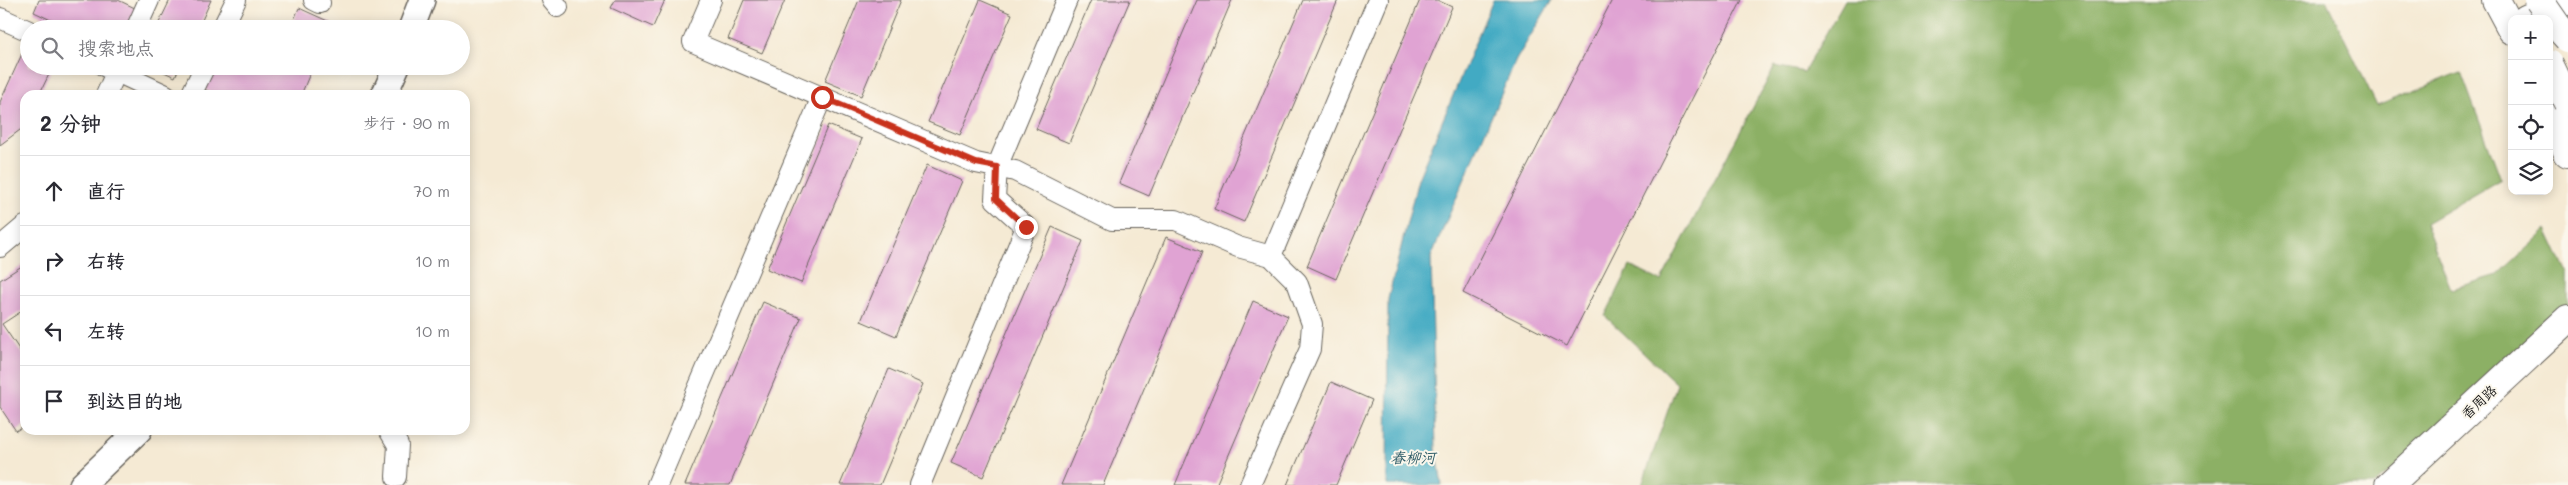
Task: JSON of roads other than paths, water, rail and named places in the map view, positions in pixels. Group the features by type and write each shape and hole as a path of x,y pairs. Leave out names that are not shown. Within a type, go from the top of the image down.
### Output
{"main road":[{"path":"2496,0 2508,15"},
{"path":"2517,15 2519,0"},
{"path":"2539,0 2568,38"},
{"path":"2537,15 2568,0"},
{"path":"2553,72 2568,103"},
{"path":"2553,72 2568,88"},
{"path":"2553,121 2568,153"},
{"name":"香周路","path":"2389,485 2568,319"},
{"name":"香周路","path":"2415,485 2568,343"}],"street":[{"path":"140,20 149,0"},
{"path":"226,20 236,0"},
{"path":"414,20 422,0"},
{"path":"711,0 693,42 976,163 1015,171 1112,220 1176,220 1238,247 1270,256 1297,282 1312,324 1310,349 1250,485"},
{"path":"920,485 1026,227 996,199 997,167 1067,0"},
{"path":"1270,256 1378,0"},
{"path":"0,18 20,27"},
{"path":"107,90 111,75"},
{"path":"127,75 156,90"},
{"path":"193,90 201,75"},
{"path":"386,90 393,75"},
{"path":"657,485 822,97"},
{"path":"0,247 20,230"},
{"path":"82,485 134,435"},
{"path":"392,435 398,446 396,477"}],"water":[{"name":"春柳河","path":"1493,0 1552,0 1516,60 1431,257 1436,449 1442,485 1387,485 1388,299 1418,179"}]}
